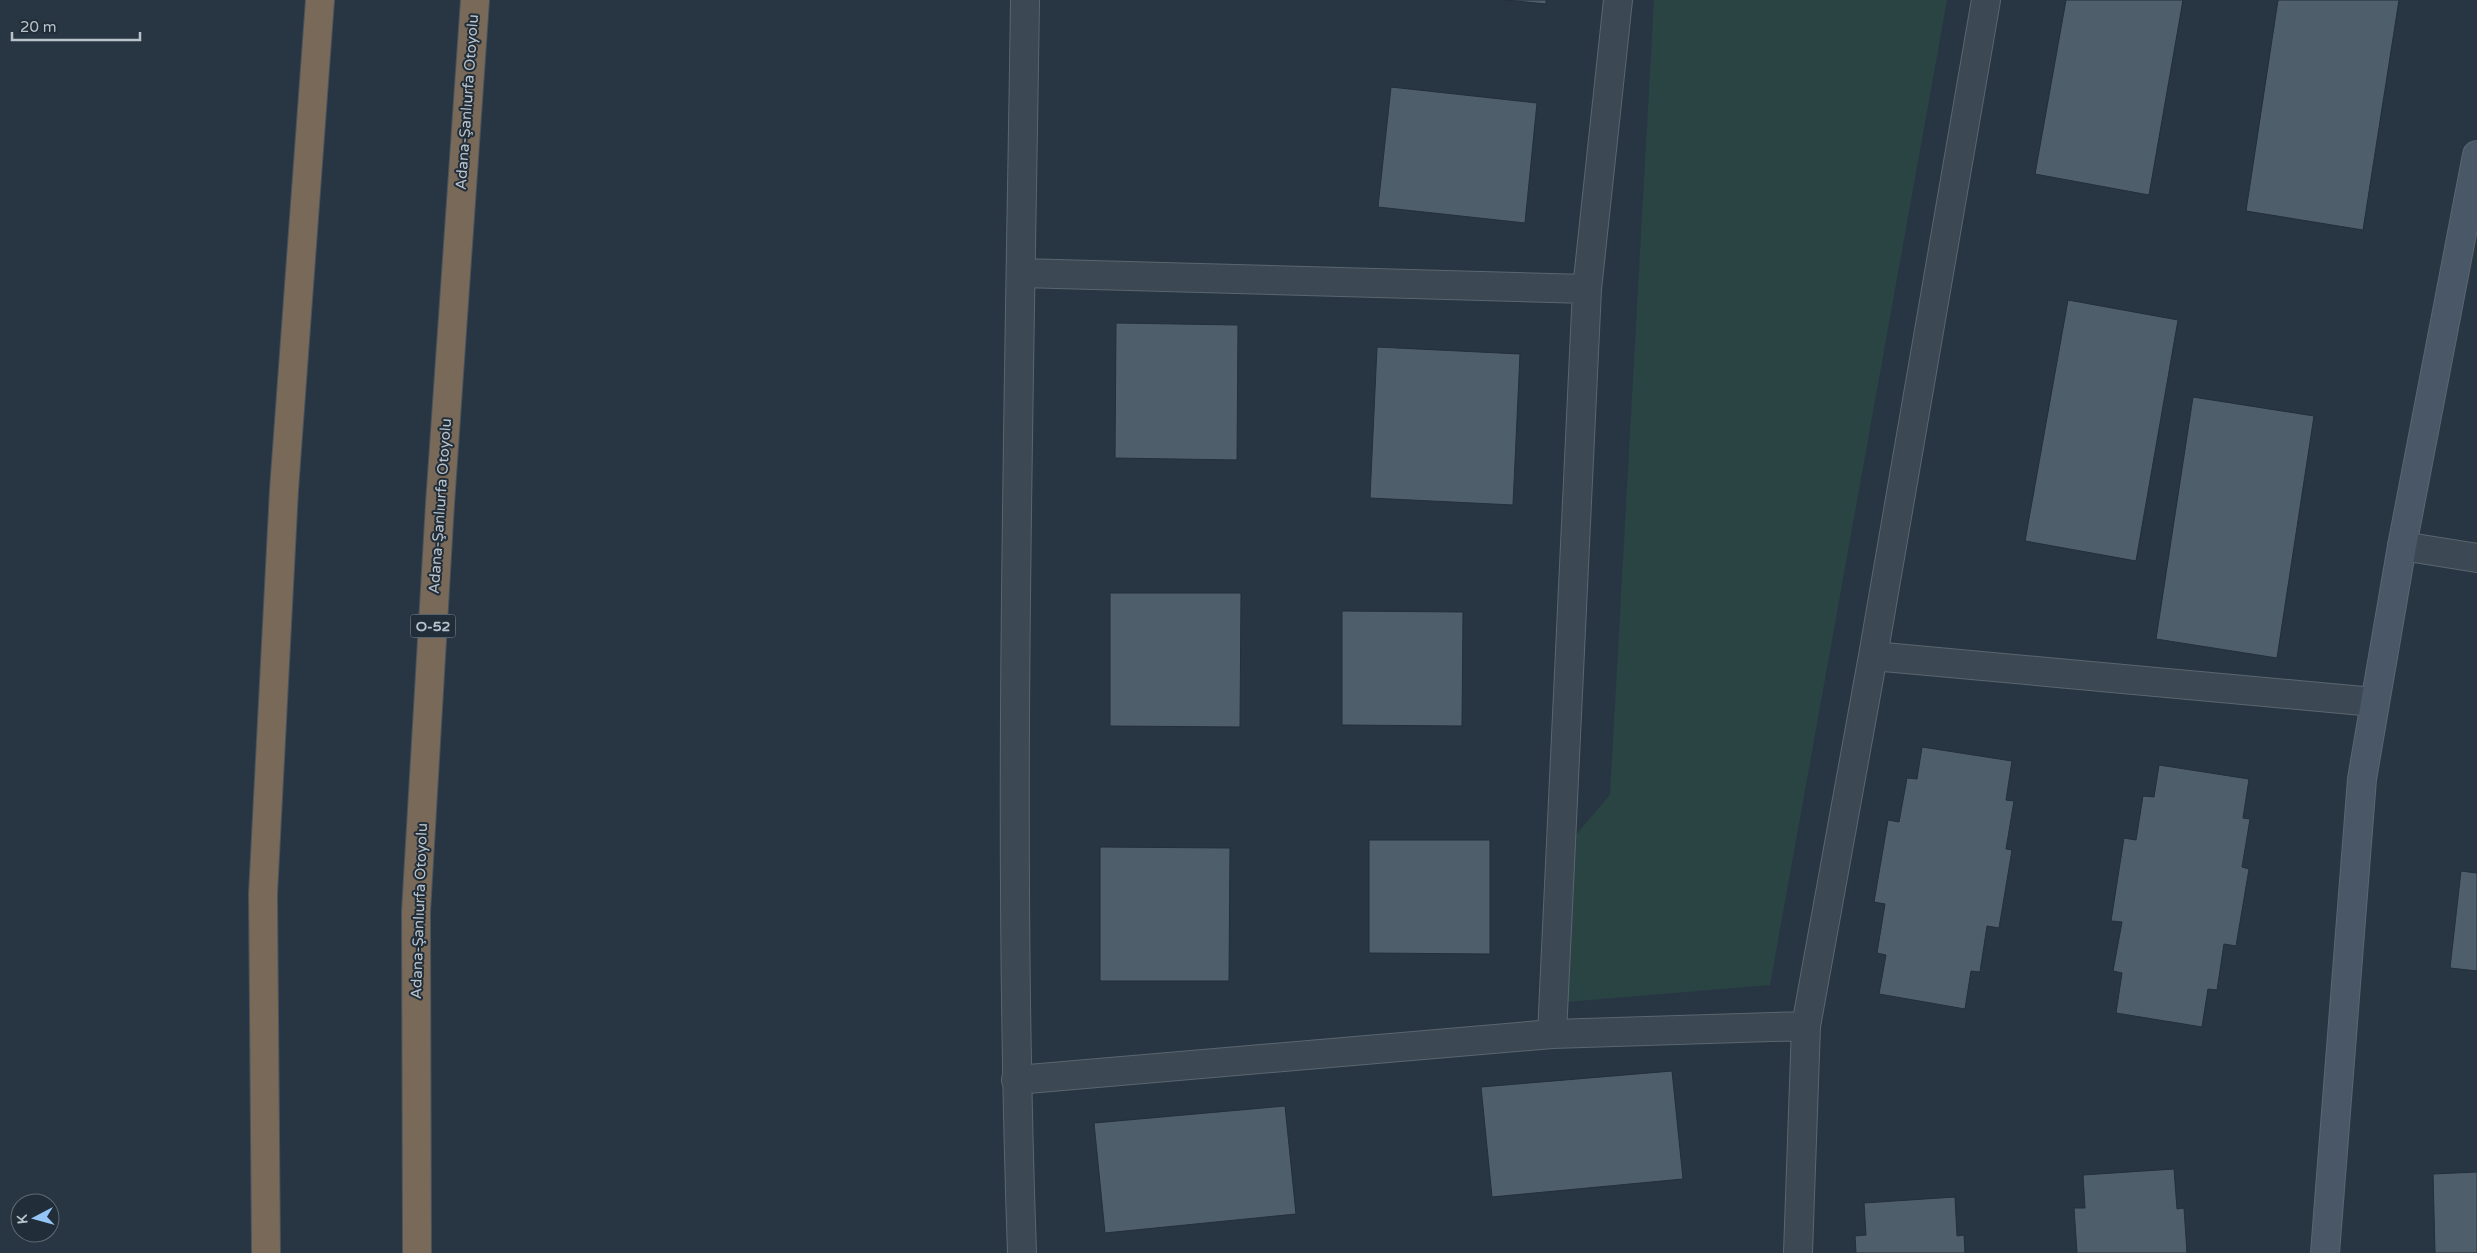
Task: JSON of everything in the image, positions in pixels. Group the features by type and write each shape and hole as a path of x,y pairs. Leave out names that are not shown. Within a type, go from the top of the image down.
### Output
{"highway":[{"path":"266,1253 263,894 284,490 320,0"},
{"name":"Adana-Şanlıurfa Otoyolu","path":"417,1253 416,912 440,504 475,0"}],"street":[{"path":"1022,1253 1016,1080 1015,529 1025,0"},
{"path":"1552,1034 1587,289 1618,0"},
{"path":"1798,1253 1806,1026 1873,656 1986,0"},
{"path":"2325,1253 2362,779 2402,546 2477,155"},
{"path":"1021,273 1587,289"},
{"path":"2402,546 2477,558"},
{"path":"1873,656 2374,702"},
{"path":"1016,1080 1552,1034 1806,1026"}],"green space":[{"path":"1654,0 1947,0 1770,985 1566,1002 1574,837 1610,795"}],"building":[{"path":"1505,0 1546,0 1546,4"},
{"path":"2066,0 2183,0 2149,195 2035,174"},
{"path":"2278,0 2399,0 2363,230 2246,211"},
{"path":"1391,87 1537,103 1525,223 1378,207"},
{"path":"2068,300 2178,320 2136,561 2025,541"},
{"path":"1116,323 1238,325 1237,460 1115,458"},
{"path":"1377,347 1520,354 1513,505 1370,498"},
{"path":"2193,397 2314,416 2277,658 2156,639"},
{"path":"1110,593 1241,593 1240,727 1110,726"},
{"path":"1342,611 1463,612 1462,726 1342,725"},
{"path":"1922,747 2012,761 2006,800 2014,801 2006,849 2012,850 1999,928 1987,926 1980,972 1971,971 1965,1009 1879,994 1886,955 1877,953 1885,904 1874,902 1888,820 1899,822 1907,778 1917,779"},
{"path":"2159,765 2249,779 2243,818 2250,819 2242,867 2249,869 2236,946 2224,944 2217,990 2208,989 2202,1027 2116,1013 2122,973 2113,971 2122,922 2111,921 2124,838 2136,840 2143,796 2154,797"},
{"path":"1369,840 1490,840 1490,954 1369,953"},
{"path":"1100,847 1230,848 1229,981 1100,981"},
{"path":"2461,871 2477,873 2477,971 2450,968"},
{"path":"1672,1071 1683,1179 1492,1197 1481,1087"},
{"path":"1285,1106 1296,1214 1105,1233 1094,1123"},
{"path":"2174,1169 2177,1209 2184,1208 2187,1253 2077,1253 2074,1208 2085,1208 2083,1175"},
{"path":"2477,1172 2477,1253 2435,1253 2433,1174"},
{"path":"1955,1197 1957,1236 1964,1235 1965,1253 1856,1253 1855,1236 1866,1235 1864,1203"}]}
